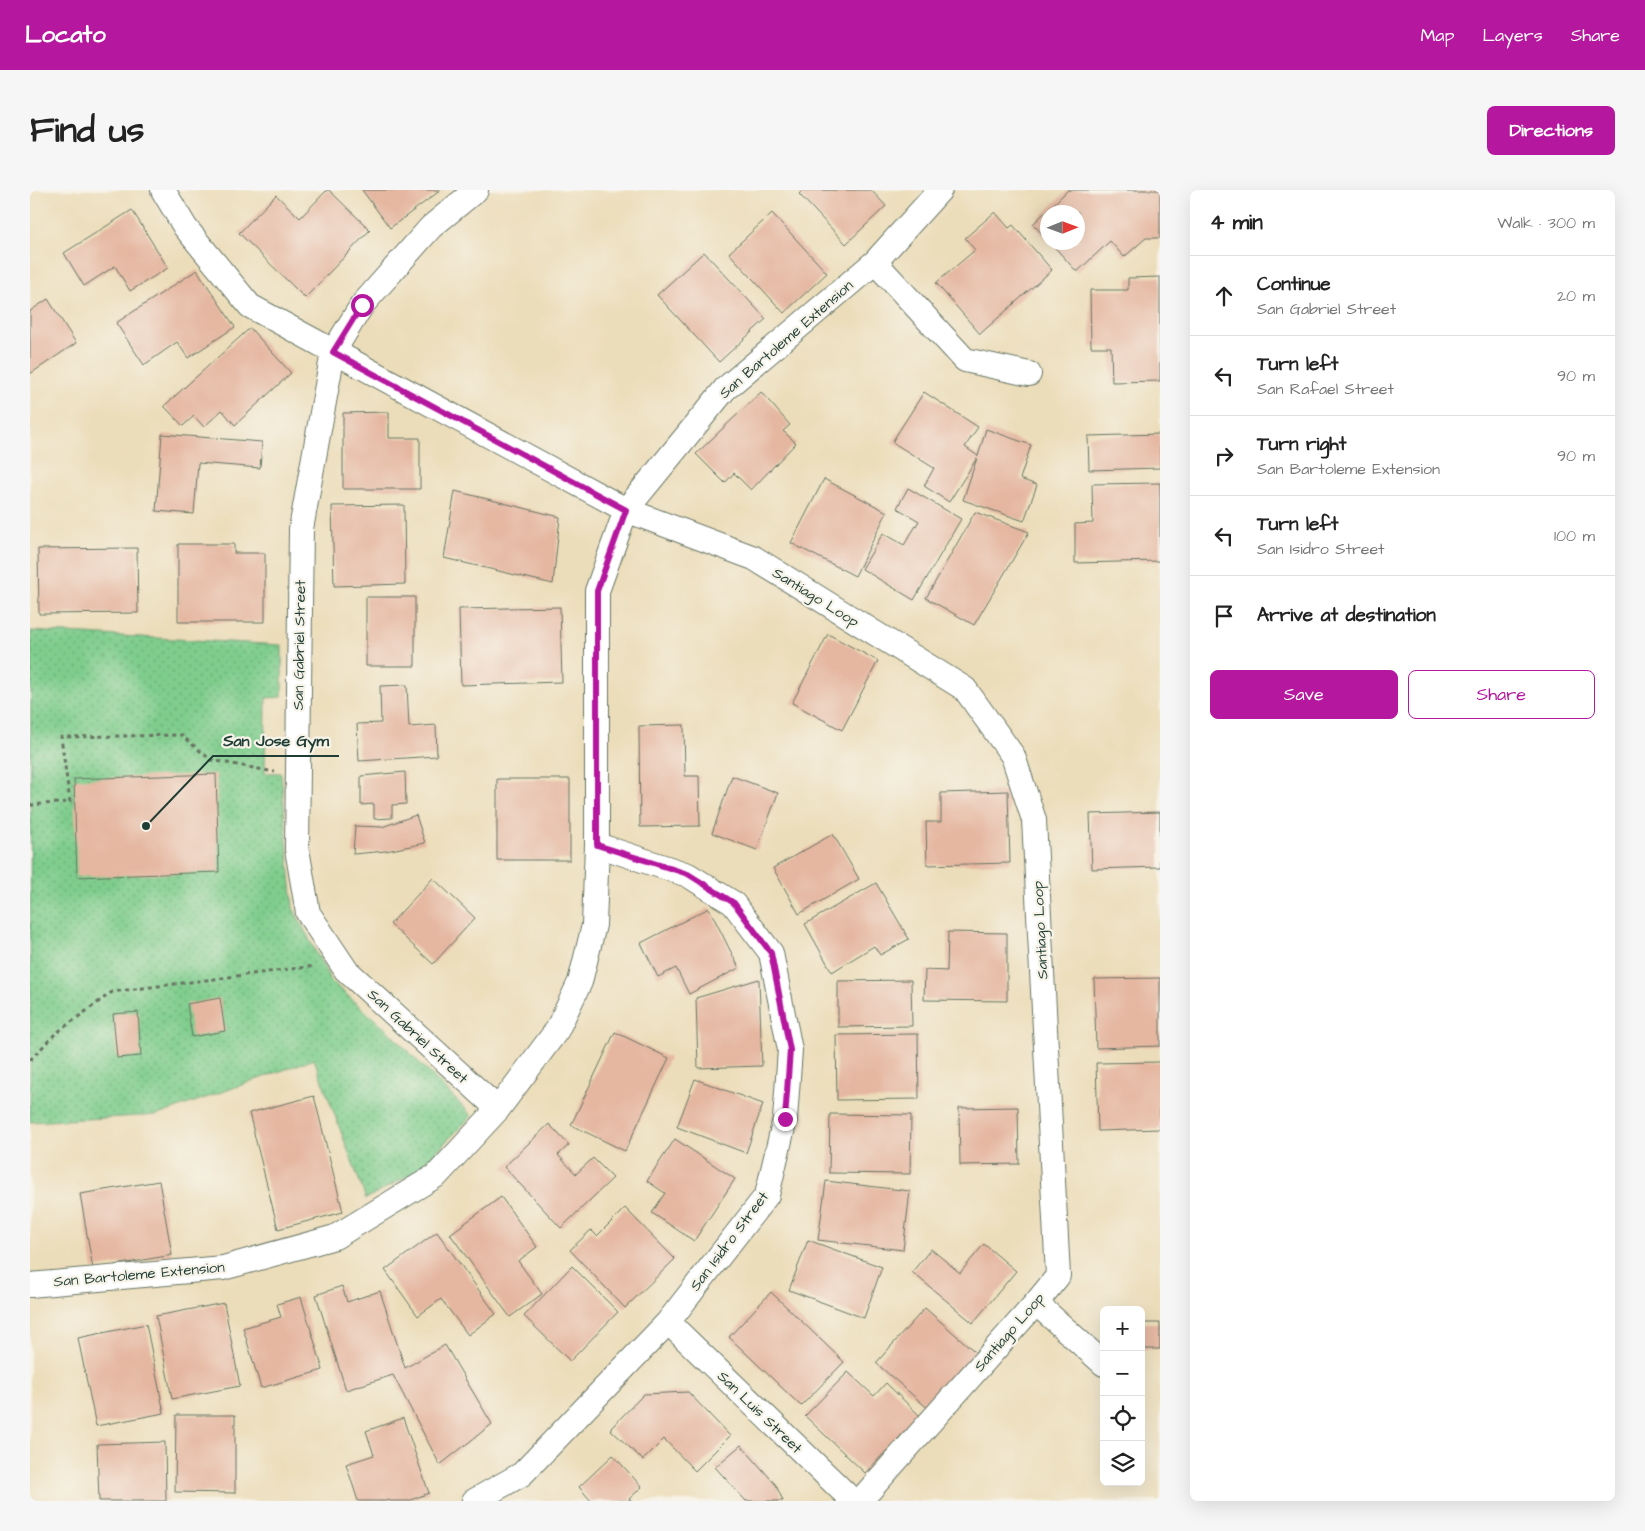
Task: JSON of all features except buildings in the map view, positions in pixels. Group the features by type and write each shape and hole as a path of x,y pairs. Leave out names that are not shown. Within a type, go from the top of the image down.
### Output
{"street":[{"name":"Santiago Loop","path":"163,190 185,226 250,306 626,510 754,558 965,690 1013,756 1034,820 1058,1276 860,1501"},
{"name":"San Gabriel Street","path":"476,190 431,226 362,305 333,352 300,529 297,849 308,913 346,970 498,1109"},
{"name":"San Bartoleme Extension","path":"30,1284 223,1268 335,1237 437,1175 498,1109 557,1030 580,982 594,925 597,845 597,591 626,510 724,390 875,262 940,190"},
{"path":"875,262 965,360 1030,374"},
{"name":"San Isidro Street","path":"474,1501 522,1474 668,1322 767,1195 785,1119 790,1050 771,953 734,903 688,874 597,845"},
{"path":"1036,1303 1100,1360"},
{"name":"San Luis Street","path":"668,1322 853,1501"}],"path":[{"path":"30,805 70,802 61,737 181,735 211,760 279,772"},
{"path":"30,1060 55,1034 112,992 341,962"}],"green space":[{"path":"31,631 282,645 282,697 266,698 265,773 281,773 293,908 331,981 388,1031 472,1116 417,1171 366,1199 314,1059 158,1115 30,1122"}],"place":[{"name":"San Jose Gym","path":"146,826"}],"route":[{"path":"362,305 333,352 626,510 597,591 597,845 688,874 734,903 771,953 790,1050 785,1119"}]}
